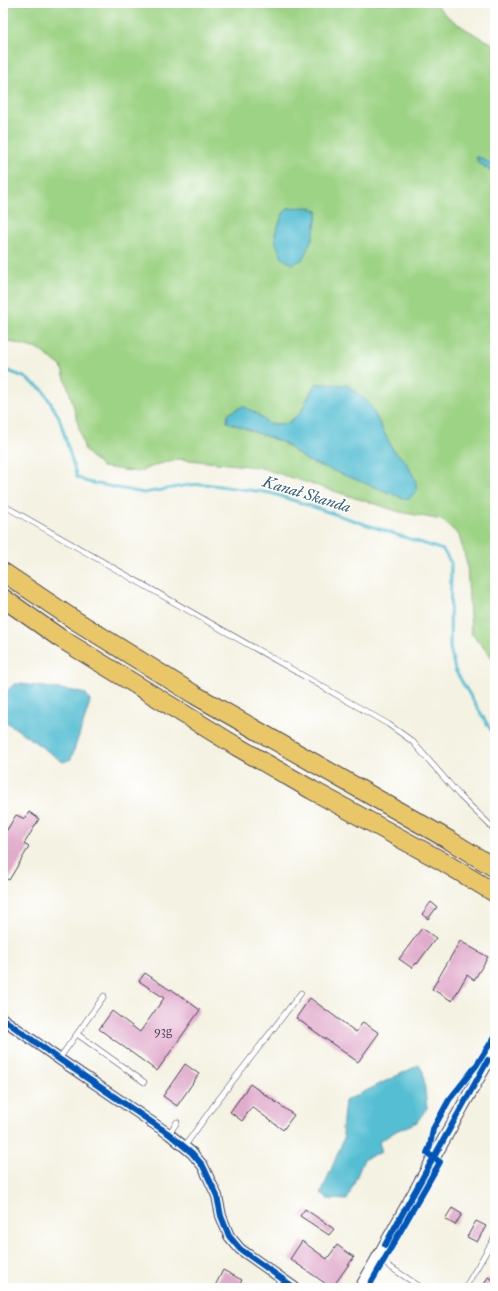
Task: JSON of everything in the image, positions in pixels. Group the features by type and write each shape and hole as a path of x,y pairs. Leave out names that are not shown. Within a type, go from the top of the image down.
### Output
{"highway":[{"path":"3,572 73,619 195,695 449,840 495,868"},
{"path":"3,598 60,638 217,735 312,790 440,860 495,893"}],"street":[{"path":"3,1019 168,1134 192,1153 203,1166 217,1196 221,1216 230,1236 240,1250 295,1288"},
{"path":"361,1288 495,1048"}],"lane":[{"path":"3,504 388,724 412,741 460,796 495,830"},
{"path":"184,1147 301,993"},
{"path":"59,1059 104,996"},
{"path":"77,1034 144,1082"},
{"path":"168,1134 177,1122"},
{"path":"465,1288 495,1237"},
{"path":"377,1258 422,1288"}],"green space":[{"path":"3,3 436,3 440,9 454,21 495,45 495,167 481,158 478,162 495,174 495,661 471,633 467,564 459,535 442,520 400,512 258,467 179,459 159,464 138,472 102,467 85,451 71,397 61,366 38,349 7,341 3,343","holes":["318,211 275,234 283,214","315,384 347,385 369,404 393,450 406,462 308,461 282,442 228,422 243,406 256,413 269,424 286,424 300,414"]}],"water":[{"path":"476,157 481,158 495,167 495,174 478,162"},
{"path":"308,207 318,211 313,237 302,260 292,264 282,258 276,243 275,234 283,214 288,208"},
{"path":"315,384 347,385 369,403 393,450 406,462 415,479 417,490 408,500 308,461 282,442 227,422 228,414 243,406 256,413 269,424 286,424 300,414"},
{"path":"14,684 74,691 86,694 90,701 71,759 63,762 5,721 2,709 3,697"},
{"path":"419,1065 423,1072 427,1108 417,1122 396,1131 379,1142 382,1152 364,1159 347,1200 328,1199 321,1194 344,1138 342,1129 345,1101"}],"building":[{"path":"29,812 39,819 24,844 29,847 9,880 3,877 3,827 7,830 16,815 25,819"},
{"path":"431,902 437,907 428,919 422,914"},
{"path":"422,928 436,938 417,964 416,963 412,968 399,959"},
{"path":"460,941 488,957 474,980 467,975 452,1001 432,989"},
{"path":"145,973 170,990 171,989 200,1010 157,1071 99,1029 112,1011 140,1032 164,998 139,981"},
{"path":"310,998 356,1032 363,1022 379,1033 358,1062 296,1018"},
{"path":"185,1064 199,1074 177,1106 163,1096"},
{"path":"250,1084 294,1115 283,1130 252,1107 242,1121 230,1112"},
{"path":"452,1208 462,1214 455,1225 445,1219"},
{"path":"305,1209 334,1229 329,1235 300,1216"},
{"path":"476,1221 486,1226 477,1242 467,1237"},
{"path":"302,1241 327,1259 337,1245 354,1257 332,1288 290,1259"},
{"path":"223,1270 242,1280 238,1288 214,1288"},
{"path":"488,1277 495,1281 495,1288 482,1288"}],"waterway":[{"name":"Kanał Skanda","path":"3,371 6,370 24,377 43,390 59,417 77,477 87,482 144,493 189,485 205,484 271,493 443,550 451,563 450,648 455,670 495,737"}],"cycle path":[{"path":"3,1019 169,1134 192,1153 203,1166 217,1196 221,1216 229,1236 240,1249 295,1288"},
{"path":"368,1288 440,1162 427,1153 430,1146 433,1129 449,1100 476,1066 495,1036"},
{"path":"385,1245 488,1060"}]}
